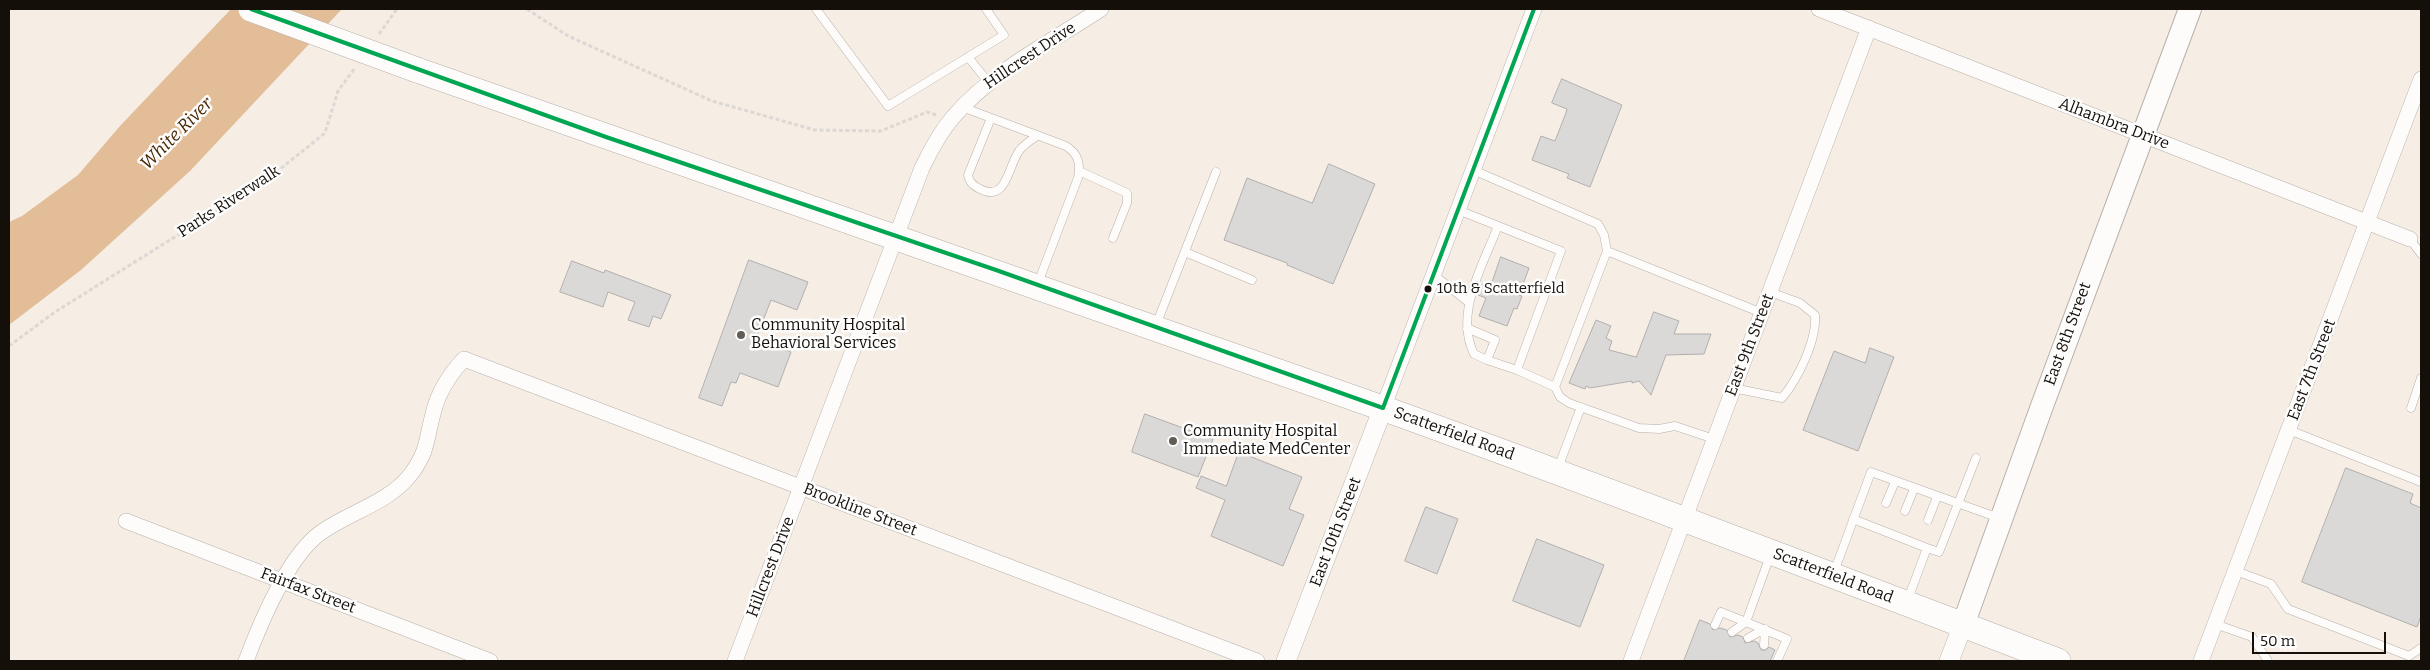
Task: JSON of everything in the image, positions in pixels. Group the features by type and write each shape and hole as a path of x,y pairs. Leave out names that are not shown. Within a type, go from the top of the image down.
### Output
{"main road":[{"name":"Scatterfield Road","path":"251,9 416,70 1038,285 1383,408 1684,518 2058,661"},
{"name":"East 8th Street","path":"1963,626 2142,135 2190,9"}],"street":[{"name":"Hillcrest Drive","path":"735,661 922,168 935,142 950,120 989,82 1101,9"},
{"name":"East 10th Street","path":"1286,661 1534,9"},
{"name":"Alhambra Drive","path":"1819,9 2410,239"},
{"name":"East 9th Street","path":"1631,661 1869,28"},
{"name":"East 7th Street","path":"2201,661 2421,79"},
{"name":"Brookline Street","path":"282,581 296,558 319,534 397,490 410,476 422,458 443,384 464,358 1257,661"},
{"name":"Fairfax Street","path":"126,521 490,661"},
{"path":"246,661 282,581"},
{"name":"East 8th Street","path":"1950,661 1963,626"}],"lane":[{"path":"816,9 888,106 1004,35 986,9"},
{"path":"968,58 989,82"},
{"path":"962,107 1072,150 1078,157 1079,171 1038,285"},
{"path":"991,118 968,175 972,184 985,192 997,191 1003,186 1019,152 1037,136"},
{"path":"1473,170 1598,224 1604,235 1607,251 1555,387"},
{"path":"1079,171 1122,189 1127,193 1127,203 1113,238"},
{"path":"1155,327 1216,172"},
{"path":"1458,210 1561,251 1517,370"},
{"path":"1498,226 1468,302 1468,342 1474,354 1555,387 1560,397 1580,407 1640,428 1659,429 1675,426 1714,439"},
{"path":"2410,239 2421,254"},
{"path":"1607,251 1762,313"},
{"path":"1185,252 1252,280"},
{"path":"1433,274 1468,302"},
{"path":"1733,388 1782,398 1790,388 1812,339 1816,326 1816,315 1800,303 1770,292"},
{"path":"1467,328 1495,340 1488,360"},
{"path":"2411,408 2421,378"},
{"path":"1557,471 1580,407"},
{"path":"2289,430 2421,482"},
{"path":"1853,519 1878,526 1939,552 1976,458"},
{"path":"1833,576 1870,472 2001,519"},
{"path":"1886,503 1895,482"},
{"path":"1905,511 1914,489"},
{"path":"1928,520 1937,497"},
{"path":"1906,604 1927,548"},
{"path":"1732,632 1746,622 1772,552"},
{"path":"2236,571 2271,584 2288,609 2410,656 2421,648"},
{"path":"1715,625 1721,612 1787,639 1777,661"},
{"path":"2215,624 2252,637 2268,661"},
{"path":"1748,638 1764,629"},
{"path":"1764,629 1764,645"}],"path":[{"path":"376,39 398,9"},
{"path":"527,9 568,36 712,101 815,130 881,131 927,112 950,120"},
{"name":"Parks Riverwalk","path":"9,346 55,312 268,178 325,133 338,91 360,61"}],"water":[{"name":"White River","path":"231,9 342,9 190,171 81,270 9,325 9,222 22,216 78,175 120,126"}],"building":[{"path":"1562,79 1622,105 1590,187 1567,178 1569,174 1532,160 1541,136 1555,141 1566,113 1567,109 1552,103"},
{"path":"1329,164 1375,184 1333,284 1287,265 1287,263 1224,240 1247,178 1312,203"},
{"path":"1501,257 1529,268 1519,295 1522,296 1517,309 1514,308 1507,326 1479,316 1486,298 1478,295 1482,284 1490,287"},
{"name":"Community Hospital Behavioral Services","path":"749,260 808,282 797,310 771,300 756,339 791,352 778,387 740,373 736,383 731,382 722,406 699,398"},
{"path":"572,261 604,273 605,270 671,295 661,319 653,316 649,327 628,320 635,302 608,292 603,307 560,292"},
{"path":"1654,312 1679,321 1674,334 1711,334 1704,354 1666,355 1651,395 1639,381 1590,388 1586,386 1585,389 1569,383 1596,320 1611,326 1606,338 1612,341 1609,350 1636,357"},
{"path":"1870,348 1894,357 1858,451 1803,430 1834,351 1865,363"},
{"name":"Community Hospital Immediate MedCenter","path":"1145,414 1213,439 1198,477 1132,452"},
{"path":"1239,452 1302,477 1289,509 1304,515 1283,566 1211,536 1225,500 1196,488 1201,476 1226,486"},
{"path":"2346,468 2413,494 2410,503 2421,508 2421,616 2417,627 2302,582"},
{"path":"1426,507 1458,519 1437,574 1405,561"},
{"path":"1537,539 1604,565 1580,627 1513,601"},
{"path":"1700,620 1710,624 1713,630 1720,628 1727,630 1730,637 1738,635 1743,637 1745,643 1754,641 1758,643 1761,650 1766,650 1769,647 1775,650 1770,661 1684,661"}],"transit line":[{"path":"251,9 606,137 996,270 1383,408 1534,9"}],"place":[{"name":"10th & Scatterfield","path":"1428,289"},
{"name":"Community Hospital Behavioral Services","path":"741,335"},
{"name":"Community Hospital Immediate MedCenter","path":"1173,441"}]}
